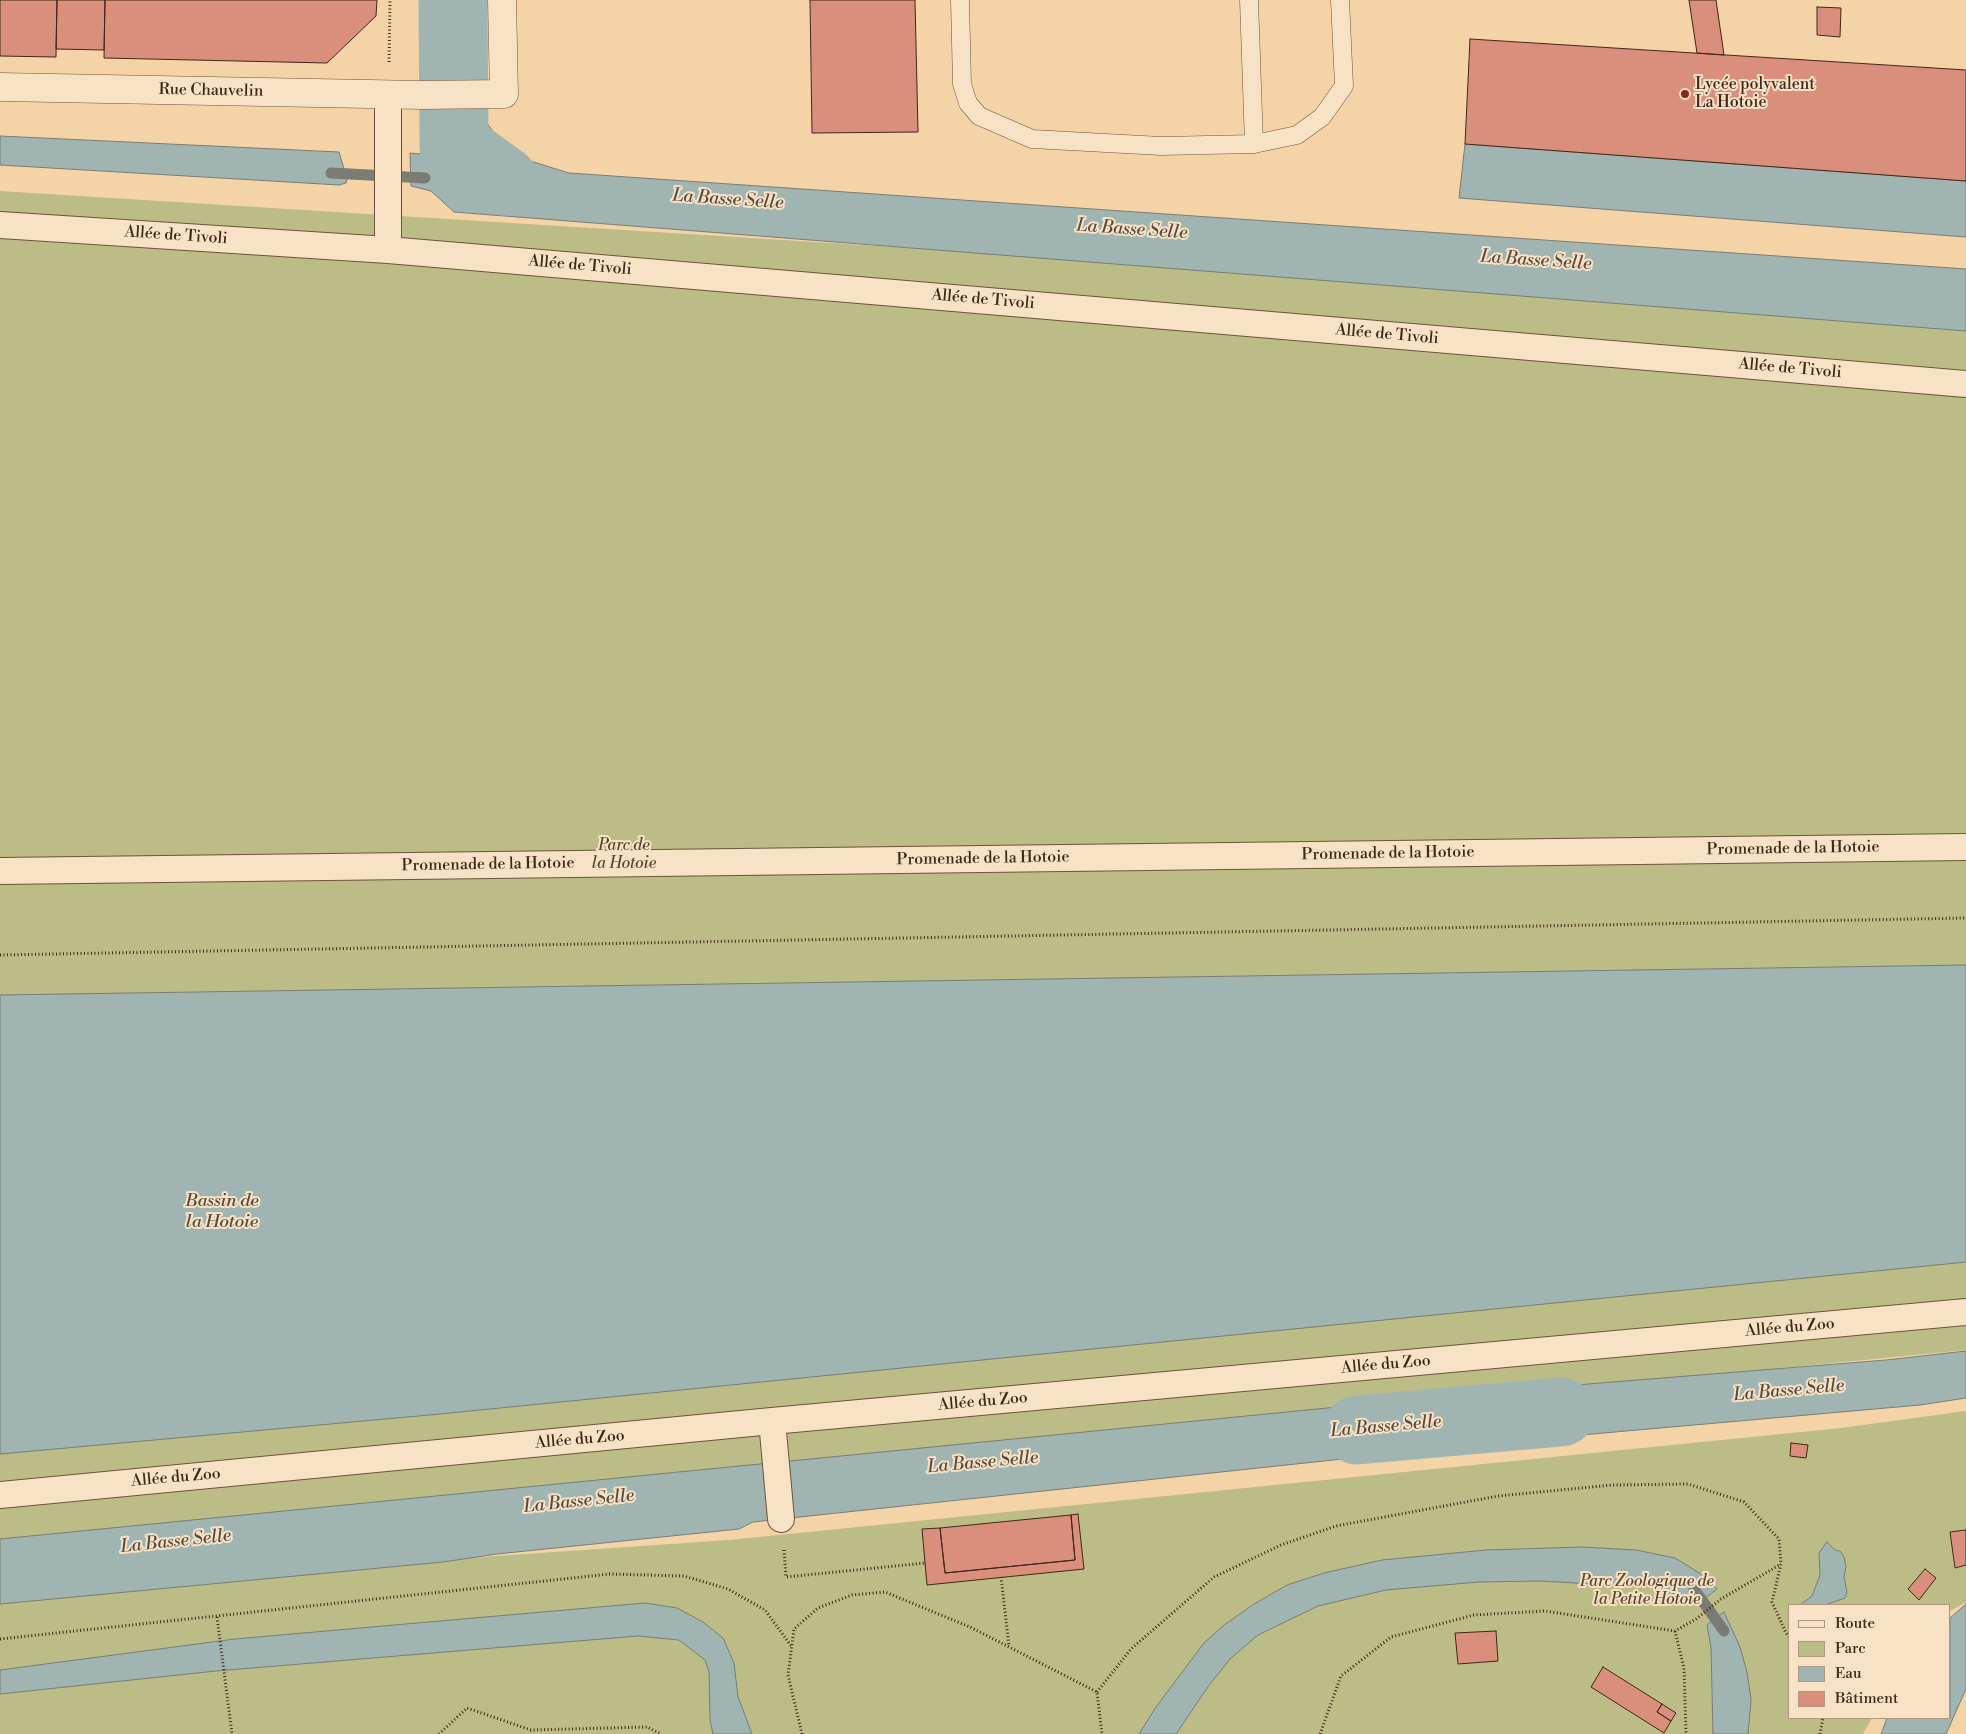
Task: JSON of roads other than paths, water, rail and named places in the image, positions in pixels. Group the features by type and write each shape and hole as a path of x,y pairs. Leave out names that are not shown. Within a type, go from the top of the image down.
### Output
{"street":[{"name":"Rue Chauvelin","path":"0,87 421,95 504,94 502,0"},
{"path":"388,94 388,250"},
{"name":"Allée de Tivoli","path":"0,224 388,250 1966,384"},
{"name":"Promenade de la Hotoie","path":"0,871 1966,846"},
{"name":"Allée du Zoo","path":"0,1495 772,1421 1966,1312"},
{"path":"772,1421 781,1519"}],"lane":[{"path":"960,0 962,84 968,103 979,116 1032,139 1161,146 1254,144 1298,136 1322,117 1344,86 1340,0"},
{"path":"1249,0 1254,144"}],"water":[{"path":"428,0 477,0 478,77 428,79"},
{"path":"429,111 482,111 488,125 498,137 527,160 569,173 1966,269 1966,331 454,212 431,191 411,186 410,153 420,154 428,147"},
{"path":"0,136 339,152 347,179 346,183 339,185 0,165"},
{"path":"1465,144 1966,181 1966,237 1459,198"},
{"name":"Bassin de la Hotoie","path":"1966,965 1966,1262 440,1414 0,1454 0,995"},
{"path":"1966,1351 1966,1398 1920,1405 1468,1445 1464,1394 1886,1360"},
{"path":"1449,1396 1455,1447 753,1522 739,1529 497,1554 443,1562 0,1604 0,1539"},
{"path":"1827,1542 1835,1550 1840,1551 1844,1557 1846,1567 1844,1577 1847,1592 1845,1598 1828,1604 1801,1604 1812,1596 1820,1575 1819,1553"},
{"path":"1582,1547 1636,1550 1675,1558 1706,1577 1717,1589 1696,1605 1683,1596 1651,1587 1539,1581 1479,1582 1386,1590 1318,1606 1258,1635 1231,1658 1210,1684 1176,1734 1139,1734 1156,1707 1204,1643 1224,1625 1254,1604 1287,1585 1324,1573 1382,1560 1486,1550"},
{"path":"645,1603 677,1608 703,1622 723,1638 734,1663 738,1697 752,1734 713,1734 710,1720 709,1672 705,1660 679,1640 638,1636 216,1671 0,1694 0,1670 235,1639"},
{"path":"1966,1604 1966,1689 1946,1734 1881,1734 1887,1719 1951,1719 1951,1617"},
{"path":"1724,1612 1740,1647 1747,1672 1751,1700 1748,1734 1713,1734 1711,1648 1707,1625"}],"waterway":[{"name":"La Basse Selle","path":"453,0 454,145 504,181"},
{"path":"331,173 425,178"},
{"name":"La Basse Selle","path":"1357,1430 1561,1412"},
{"path":"1694,1589 1724,1631"}],"place":[{"name":"Lycée polyvalent La Hotoie","path":"1685,94"}],"park label":[{"name":"Parc de la Hotoie","path":"624,855"},
{"name":"Parc Zoologique de la Petite Hotoie","path":"1647,1591"}]}
